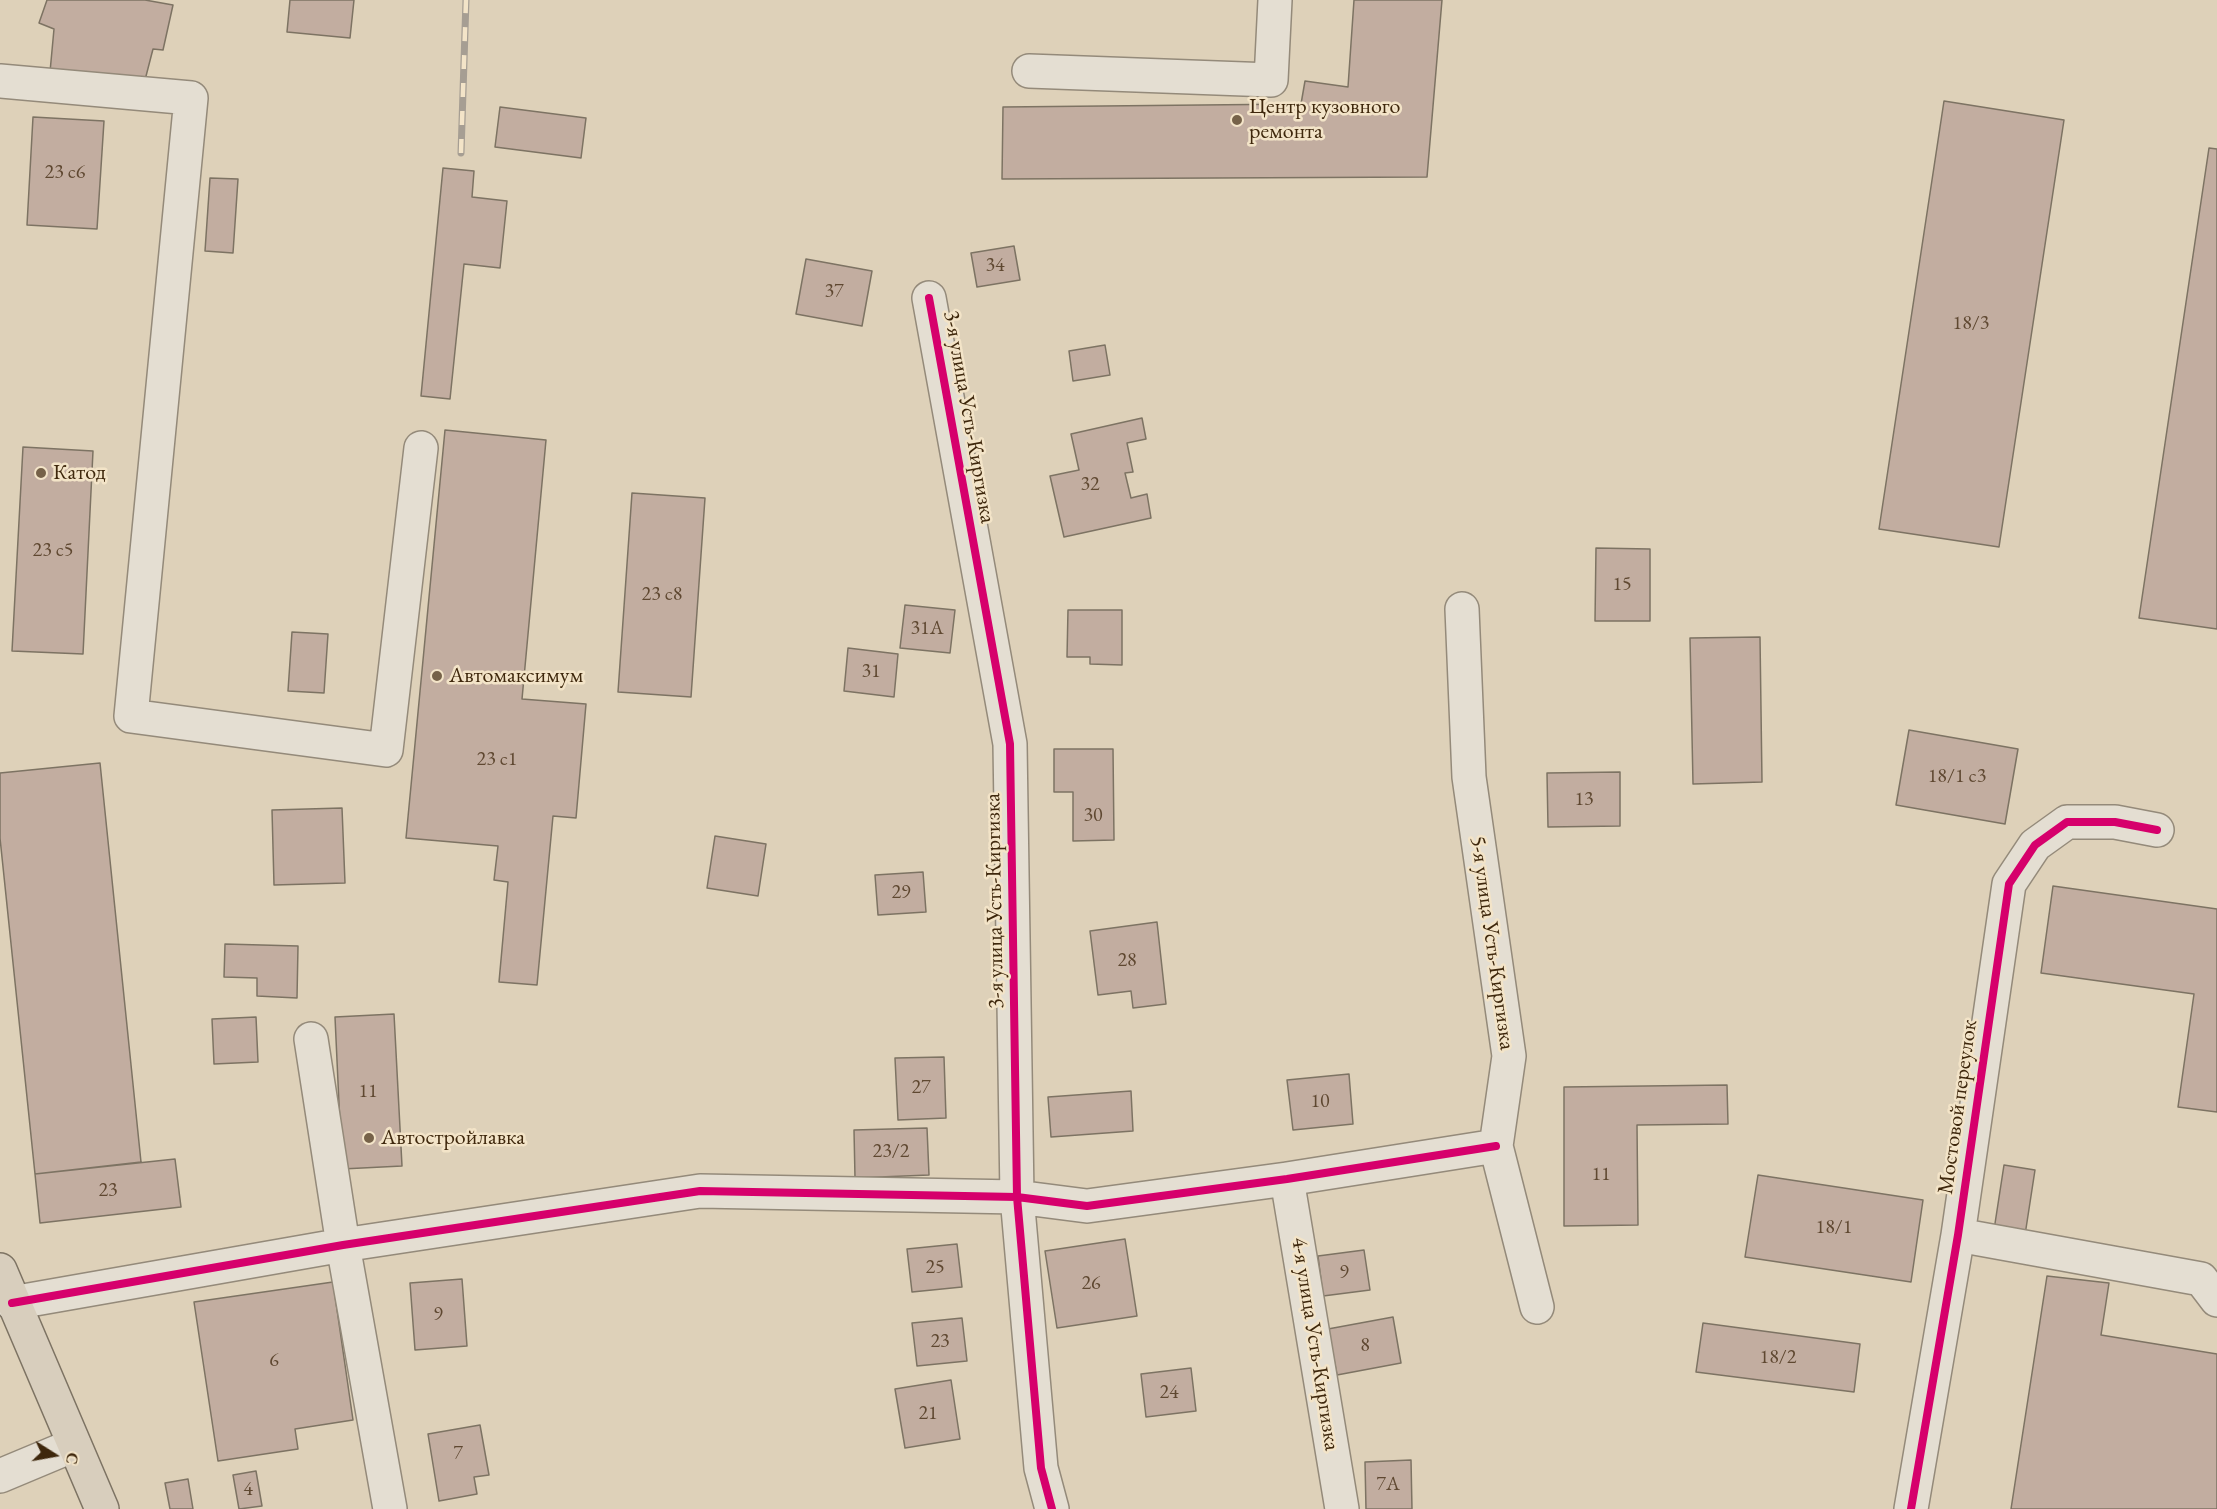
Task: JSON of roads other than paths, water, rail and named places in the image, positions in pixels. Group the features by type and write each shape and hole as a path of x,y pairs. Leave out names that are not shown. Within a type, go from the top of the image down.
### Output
{"main road":[{"path":"0,1270 12,1303 102,1509"}],"street":[{"path":"1029,71 1271,80 1275,0"},
{"path":"0,81 191,98 131,716 386,750 421,448"},
{"name":"3-я улица Усть-Киргизка","path":"929,298 1011,744 1017,1197 1041,1468 1052,1509"},
{"name":"5-я улица Усть-Киргизка","path":"1462,609 1468,777 1509,1056 1496,1146 1537,1307"},
{"name":"Мостовой переулок","path":"1911,1509 1958,1234 2009,884 2035,845 2067,822 2115,822 2157,830"},
{"path":"311,1039 343,1245 390,1509"},
{"path":"12,1303 343,1245 700,1191 1017,1197 1087,1206 1287,1179 1496,1146"},
{"name":"4-я улица Усть-Киргизка","path":"1287,1179 1342,1509"},
{"path":"1958,1234 2201,1279 2217,1300"},
{"path":"0,1476 74,1445"}],"railway":[{"path":"461,153 466,0"}],"place":[{"name":"Центр кузовного ремонта","path":"1237,120"},
{"name":"Катод","path":"41,473"},
{"name":"Автомаксимум","path":"437,676"},
{"name":"Автостройлавка","path":"369,1138"}]}
